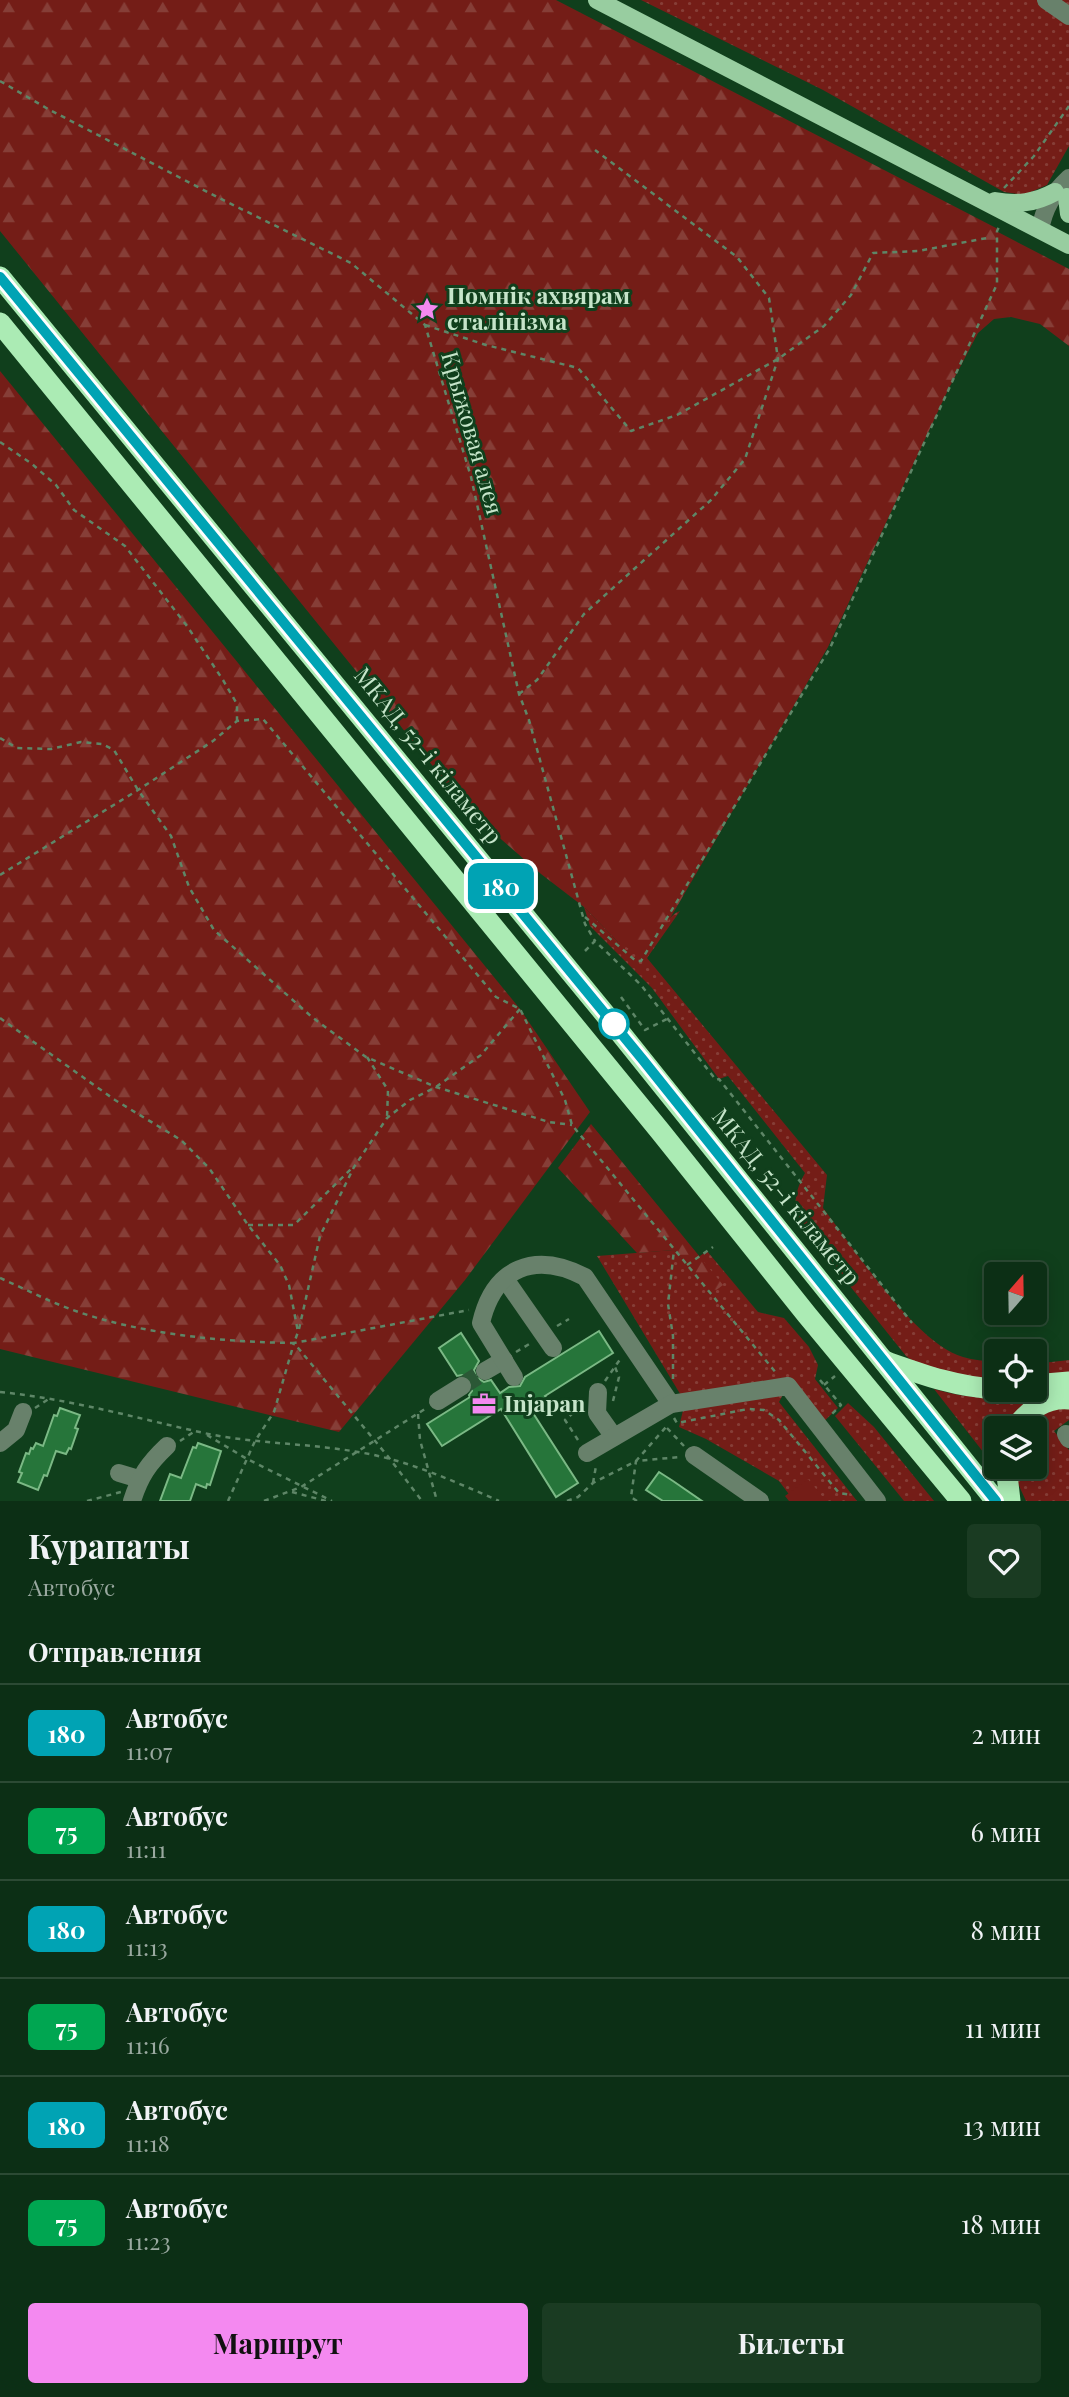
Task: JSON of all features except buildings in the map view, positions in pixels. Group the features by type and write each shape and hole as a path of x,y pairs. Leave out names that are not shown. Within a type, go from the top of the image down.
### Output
{"highway":[{"name":"МКАД, 52-і кіламетр","path":"0,277 640,1056 996,1501"},
{"path":"0,323 961,1501"},
{"path":"883,1360 948,1383 984,1388"},
{"path":"1047,1384 1069,1382"},
{"path":"1026,1416 1034,1408 1048,1401 1069,1399"},
{"path":"1007,1479 1010,1501"}],"main road":[{"path":"597,0 995,204 1069,245"},
{"path":"995,204 1022,204 1065,197"}],"street":[{"path":"1046,0 1069,16"},
{"path":"1040,230 1042,217 1065,197 1069,178"},
{"path":"514,1377 481,1323 485,1307 505,1279 516,1269 531,1264 567,1267 585,1277 668,1403"},
{"path":"505,1279 553,1348"},
{"path":"485,1371 504,1360"},
{"path":"438,1401 462,1385"},
{"path":"587,1453 668,1403 788,1386 877,1501"},
{"path":"598,1392 597,1413 614,1437"},
{"path":"0,1443 16,1430 23,1412"},
{"path":"119,1472 135,1489 153,1459 167,1446"},
{"path":"694,1455 760,1501"}],"path":[{"name":"Крыжовая алея","path":"0,81 207,192 351,263 425,325 471,477 519,694 529,720 582,915 595,941 641,985 716,1080 719,1079 728,1090 912,1323"},
{"path":"582,915 636,961 640,961 830,648 997,284 995,204 1004,187 1034,156 1069,106"},
{"path":"519,694 537,680 584,614 711,500 745,459 778,359 769,299 737,257 595,150"},
{"path":"425,325 486,345 578,368 631,431 677,415 778,359 824,326 851,295 873,253 918,251 987,238"},
{"path":"0,442 56,485 74,510 125,546 187,626 223,680 237,704 237,721"},
{"path":"0,875 138,790 213,741 237,721 263,719 496,997 520,1009 565,1100 572,1125 788,1386"},
{"path":"0,738 17,748 51,749 81,742 102,744 114,750 170,836 189,887 214,930 313,1018 366,1057 436,1087 537,1118 572,1125"},
{"path":"585,951 595,941"},
{"path":"621,997 645,1030 667,1019"},
{"path":"228,1501 255,1441 274,1412 298,1332 320,1236 354,1167 387,1118 410,1100 436,1087 481,1055 520,1009"},
{"path":"0,1018 115,1100 181,1140 209,1168 248,1225 280,1265 289,1285 298,1332"},
{"path":"366,1057 388,1090 387,1118"},
{"path":"248,1225 294,1225 354,1167"},
{"path":"687,1265 713,1247"},
{"path":"637,1501 631,1497 636,1461 666,1427 673,1383 673,1336 668,1304 674,1250"},
{"path":"0,1278 69,1309 115,1323 192,1336 294,1343 485,1307"},
{"path":"294,1343 422,1501"},
{"path":"613,1410 619,1377 615,1367"},
{"path":"819,1426 841,1405 820,1380"},
{"path":"0,1392 50,1398 204,1433 358,1452 427,1469 499,1501"},
{"path":"264,1501 301,1487 438,1401"},
{"path":"668,1403 677,1423 748,1409 764,1409 779,1420 839,1493 858,1496"},
{"path":"418,1414 418,1429 437,1501"},
{"path":"666,1427 694,1455"},
{"path":"204,1433 247,1459 332,1501"},
{"path":"566,1501 578,1497 593,1483 636,1461 694,1455"},
{"path":"87,1501 135,1489"},
{"path":"292,1492 326,1501"}],"green space":[{"path":"0,0 556,0 998,229 998,232 1069,269 1069,346 1040,324 1011,317 994,319 978,333 948,390 828,647 647,958 620,944 584,907 541,874 470,812 0,231"},
{"path":"641,0 1069,0 1069,146 1047,185 1024,195 1004,192 823,90"},
{"path":"0,371 520,1009 590,1112 465,1280 339,1432 0,1349"},
{"path":"584,907 620,944 652,943 668,920 680,911 647,958 827,1175 823,1208 887,1293 906,1315 945,1349 963,1357 984,1361 984,1385 906,1356 801,1225 796,1211 796,1199 805,1173 728,1076 719,1079 652,988 590,926"},
{"path":"591,1124 723,1285 711,1294 674,1250 637,1253 558,1168"},
{"path":"674,1250 687,1265 707,1251 758,1312 784,1318 809,1347 818,1365 815,1379 838,1408 819,1426 787,1387 779,1402 857,1501 794,1501 779,1481 706,1439 679,1427 685,1402 597,1256"},
{"path":"1069,1360 1069,1377 1047,1380 1047,1363"},
{"path":"934,1389 984,1398 984,1402 1032,1402 1017,1416 984,1416 984,1453"},
{"path":"848,1403 874,1427 934,1501 904,1501 835,1416"},
{"path":"1069,1407 1069,1420 1054,1431 1069,1450 1069,1501 1026,1501 1016,1479 1047,1479 1047,1416 1038,1416 1047,1409"},
{"path":"808,1479 826,1501 789,1501 785,1496"}],"tunnel":[{"path":"462,1386 485,1371"}],"bus line":[{"name":"180","path":"0,277 643,1060 996,1501"}],"place":[{"name":"Помнік ахвярам сталінізма","path":"427,309"},
{"name":"Injapan","path":"484,1404"}]}
